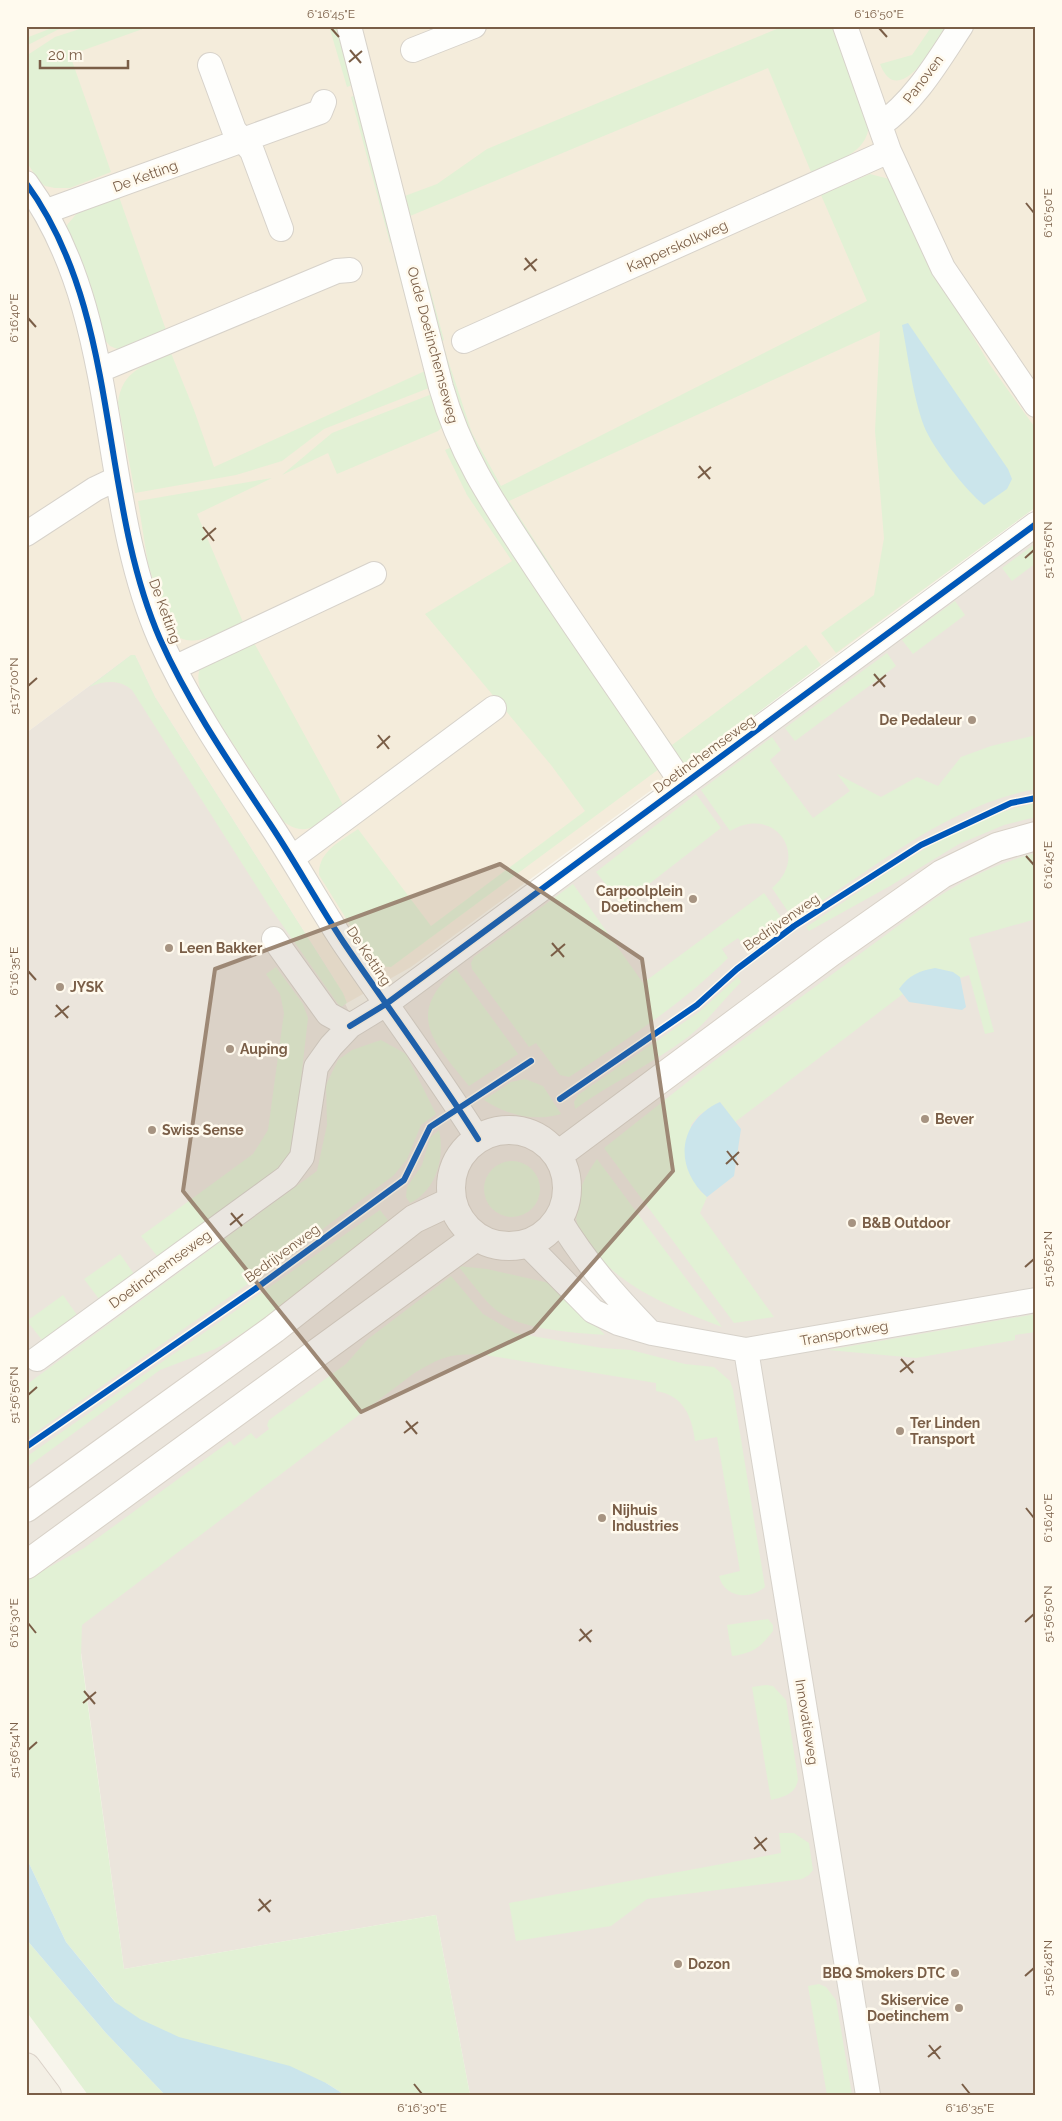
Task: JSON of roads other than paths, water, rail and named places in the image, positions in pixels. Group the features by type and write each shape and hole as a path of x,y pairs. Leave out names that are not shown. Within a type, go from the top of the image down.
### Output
{"main road":[{"path":"558,1155 831,952 942,874 996,847 1036,836"},
{"path":"499,1130 521,1131 542,1140 558,1155 565,1170 568,1187 566,1204 559,1219 545,1234 527,1244 509,1247 492,1244 476,1237 465,1227 457,1215 452,1201 450,1183 455,1166 464,1151 478,1139 499,1130"},
{"path":"26,1508 267,1334 414,1219 452,1201"},
{"path":"26,1564 476,1237"},
{"path":"26,2067 47,2095"}],"street":[{"name":"Oude Doetinchemseweg","path":"349,26 441,387 449,414 468,460 487,494 683,784"},
{"path":"413,50 474,26"},
{"path":"845,26 889,151 943,268 1036,405"},
{"name":"Panoven","path":"880,125 896,113 912,97 961,26"},
{"path":"210,65 234,130 252,151 281,229"},
{"name":"De Ketting","path":"46,211 320,112 324,102"},
{"name":"Kapperskolkweg","path":"464,341 889,151"},
{"name":"De Ketting","path":"26,183 46,211 70,262 100,370 116,479 145,602 174,668 224,754 342,939 386,1004"},
{"path":"100,370 337,271 350,270"},
{"path":"26,534 95,489 116,479"},
{"name":"Doetinchemseweg","path":"316,1067 331,1046 350,1026 386,1004 1036,524"},
{"name":"De Ketting","path":"174,668 374,574"},
{"path":"292,858 494,708"},
{"name":"Doetinchemseweg","path":"274,939 328,1014 350,1026"},
{"name":"Doetinchemseweg","path":"37,1359 287,1177 302,1157 321,1030 318,1007 309,988"},
{"path":"386,1004 478,1139"},
{"path":"559,1219 580,1253 618,1299 652,1333"},
{"name":"Transportweg","path":"527,1244 593,1311 618,1323 652,1333 746,1350 1036,1300"},
{"name":"Innovatieweg","path":"746,1350 868,2095"}],"water":[{"path":"908,323 1008,469 1012,479 1007,489 984,505 968,490 950,468 924,426 914,389 902,325"},
{"path":"935,968 953,972 960,977 966,1007 962,1010 909,1002 899,989 915,974"},
{"path":"720,1102 741,1129 734,1176 707,1197 696,1185 689,1172 685,1159 685,1145 688,1132 695,1121 706,1110"},
{"path":"26,1857 66,1942 115,2002 140,2019 179,2037 290,2066 326,2083 345,2095 165,2095 105,2032 26,1939"}],"place":[{"name":"De Pedaleur","path":"972,720"},
{"name":"Carpoolplein Doetinchem","path":"693,899"},
{"name":"Leen Bakker","path":"169,948"},
{"name":"JYSK","path":"60,987"},
{"name":"Auping","path":"230,1049"},
{"name":"Bever","path":"925,1119"},
{"name":"Swiss Sense","path":"152,1130"},
{"name":"B&B Outdoor","path":"852,1223"},
{"name":"Ter Linden Transport","path":"900,1431"},
{"name":"Nijhuis Industries","path":"602,1518"},
{"name":"Dozon","path":"678,1964"},
{"name":"BBQ Smokers DTC","path":"955,1973"},
{"name":"Skiservice Doetinchem","path":"959,2008"}]}
